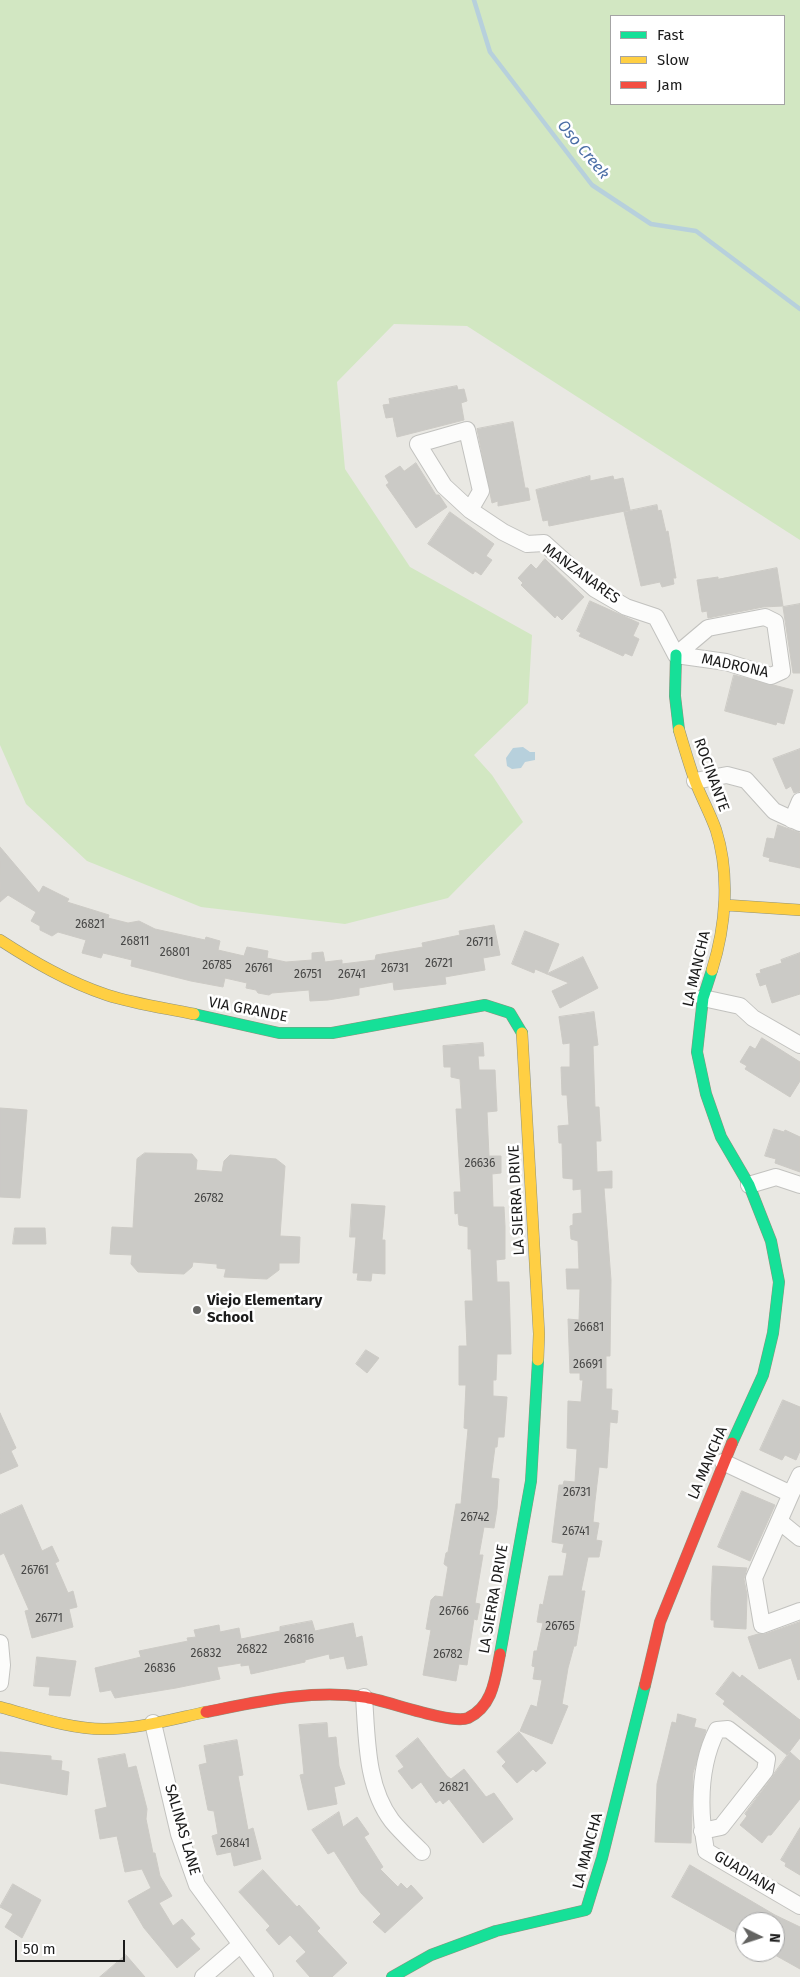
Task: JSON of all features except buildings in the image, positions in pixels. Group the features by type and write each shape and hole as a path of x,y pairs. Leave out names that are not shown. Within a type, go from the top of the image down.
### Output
{"street":[{"name":"MANZANARES","path":"470,510 480,491 467,430 418,444 444,486 470,510 502,532 527,544 544,543 595,589 626,607 656,618 676,656"},
{"name":"MADRONA","path":"765,616 775,622 782,671 771,676 726,662 676,656 708,628 765,616"},
{"name":"ROCINANTE","path":"676,656 675,696 678,728 695,781 716,831 722,864 726,905"},
{"path":"695,781 727,775 746,780 774,811 796,821 800,801"},
{"path":"726,905 800,910"},
{"name":"LA MANCHA","path":"392,1977 431,1955 496,1931 586,1910 602,1858 660,1622 723,1462 764,1375 774,1333 779,1282 771,1241 749,1185 721,1137 706,1094 697,1052 703,998 719,948 726,905"},
{"name":"VIA GRANDE","path":"0,940 60,976 108,995 279,1033 332,1034 485,1004 503,1008"},
{"path":"703,998 740,1006 753,1018 800,1045"},
{"name":"LA SIERRA DRIVE","path":"0,1708 73,1726 105,1729 153,1723 251,1703 312,1695 364,1697 431,1714 465,1719 483,1709 495,1680 530,1481 539,1334 523,1036 517,1019 503,1008"},
{"path":"749,1185 776,1177 800,1185"},
{"path":"723,1462 791,1494"},
{"path":"800,1475 754,1578 762,1625 800,1610"},
{"path":"779,1521 800,1538"},
{"path":"0,1643 2,1665 0,1683"},
{"path":"364,1697 368,1756 381,1803 393,1821 422,1852"},
{"name":"SALINAS LANE","path":"153,1723 179,1834 197,1885 265,1977"},
{"name":"GUADIANA","path":"702,1831 721,1827 765,1771 767,1759 728,1729 717,1730 709,1746 701,1802 702,1831 706,1851 800,1906"},
{"path":"203,1977 240,1945"}],"green space":[{"path":"0,0 800,0 800,540 467,326 394,324 337,382 345,469 410,567 532,635 528,703 474,755 492,775 523,822 448,898 345,924 201,907 87,861 26,804 0,745"}],"water":[{"path":"523,747 530,752 535,752 535,760 525,762 521,768 512,769 507,766 506,758 513,748"}],"waterway":[{"name":"Oso Creek","path":"474,0 490,52 592,185 651,224 696,231 800,309"}],"traffic: fast":[{"path":"676,655 675,696 679,730"},
{"path":"712,970 703,998 697,1052 706,1094 721,1137 749,1185 771,1241 779,1282 773,1333 763,1375 732,1443"},
{"path":"194,1014 279,1033 332,1033 485,1005 510,1013 522,1033"},
{"path":"500,1654 531,1481 538,1360"},
{"path":"392,1977 431,1955 496,1931 586,1910 602,1858 645,1685"}],"traffic: slow":[{"path":"679,730 695,781 716,830 723,864 725,882 723,918 712,970"},
{"path":"725,905 800,910"},
{"path":"0,940 52,971 93,990 128,1001 194,1014"},
{"path":"522,1033 539,1334 538,1360"},
{"path":"0,1707 78,1727 104,1729 143,1725 206,1712"}],"traffic: jam":[{"path":"645,1685 660,1622 732,1443"},
{"path":"206,1712 285,1698 344,1695 374,1699 448,1718 468,1718 476,1713 488,1699 492,1691 500,1654"}],"place":[{"name":"Viejo Elementary School","path":"197,1310"}]}
